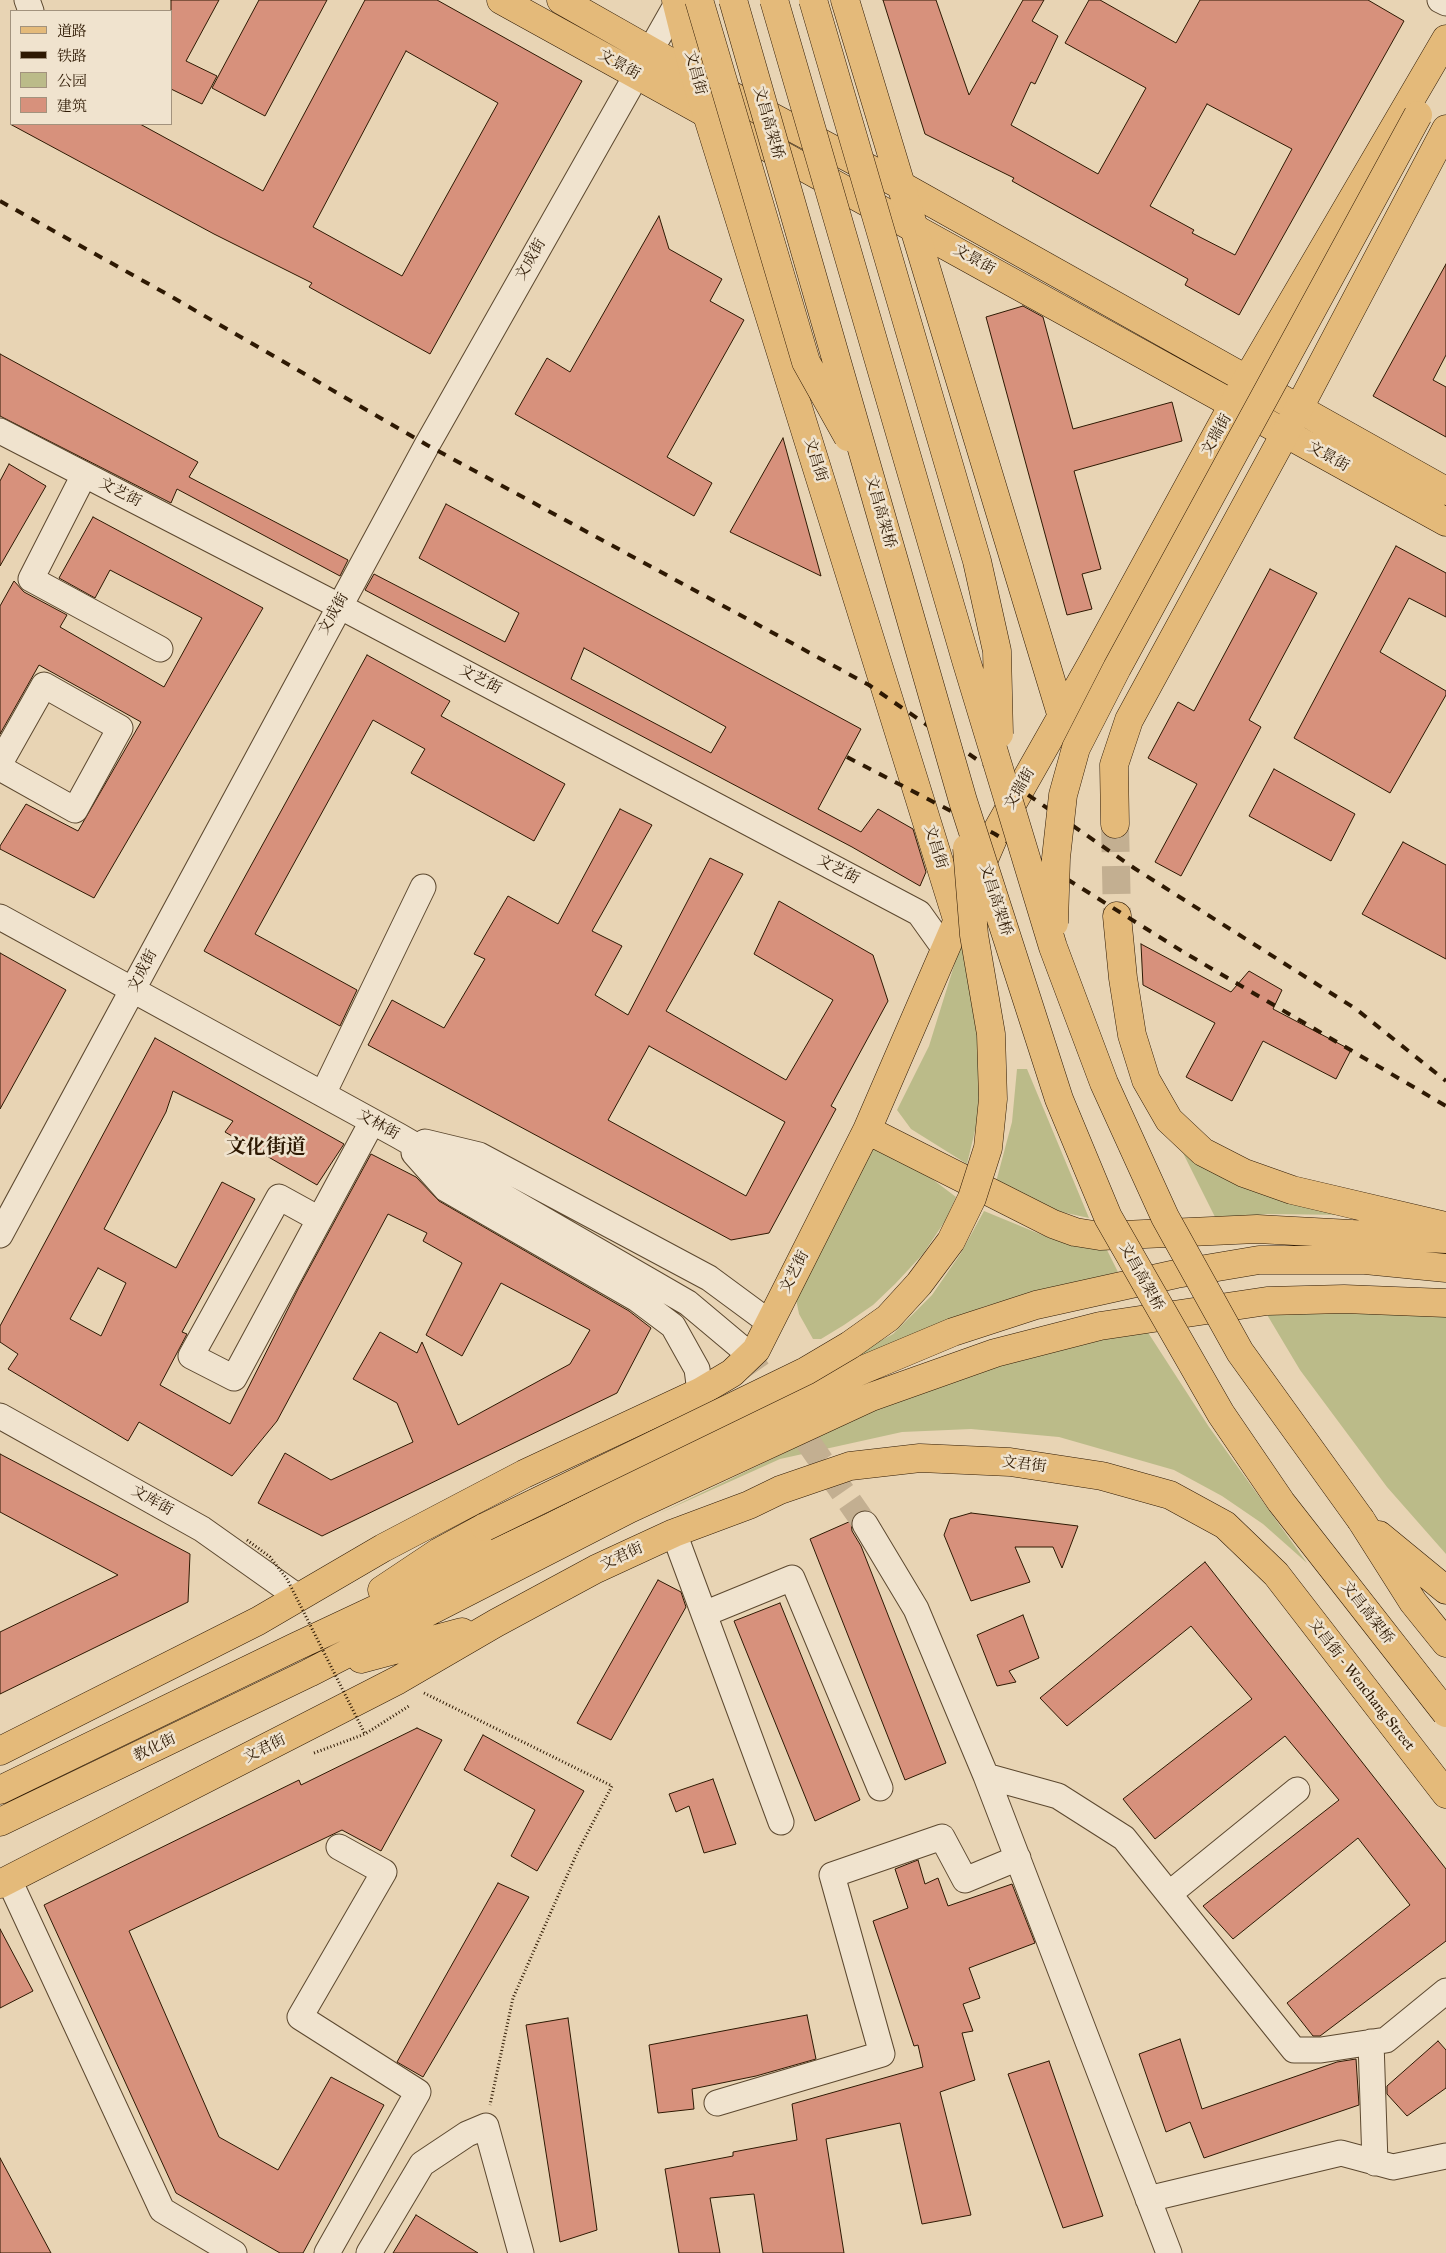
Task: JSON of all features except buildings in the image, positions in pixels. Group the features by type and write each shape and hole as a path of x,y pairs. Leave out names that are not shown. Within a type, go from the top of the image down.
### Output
{"main road":[{"name":"文景街","path":"501,0 1446,522"},
{"name":"文景街","path":"561,0 695,76 902,186 1446,491"},
{"name":"文昌高架桥","path":"733,0 963,802 1059,1099 1108,1218 1221,1414 1281,1502 1446,1713"},
{"path":"774,0 966,660 1053,947 1104,1083 1165,1217 1240,1352 1361,1520 1413,1602 1446,1643"},
{"path":"813,0 977,561 997,651 1000,768"},
{"path":"845,0 1062,717"},
{"path":"683,1 806,362 872,481"},
{"name":"文昌街","path":"683,1 695,76 957,919"},
{"name":"文瑞街","path":"995,834 1062,717 1247,379 1446,39"},
{"path":"1053,947 1056,858 1063,795 1076,748 1117,668 1418,115 1436,84 1446,72"},
{"path":"1115,824 1114,765 1129,720 1299,408 1446,129"},
{"path":"295,1647 439,1552 486,1527 806,1371 850,1345 888,1318 918,1284 951,1241 972,1198 988,1148 993,1098 991,1034 974,936 963,802"},
{"name":"文艺街","path":"770,1323 867,1130 944,948 995,834"},
{"path":"1117,916 1123,978 1132,1035 1146,1080 1169,1120 1204,1152 1244,1173 1292,1190 1446,1227"},
{"path":"867,1130 1053,1224 1075,1232 1100,1236 1257,1229 1446,1239"},
{"path":"295,1647 549,1528 860,1371 953,1332 1027,1308 1176,1274 1259,1260 1365,1260 1446,1268"},
{"path":"309,1673 646,1501 870,1396 995,1352 1100,1326 1267,1302 1344,1299 1446,1303"},
{"path":"0,1751 258,1621 383,1548 524,1474 700,1392 732,1372 756,1350 770,1323"},
{"name":"文君街","path":"5,1882 398,1680 496,1623 596,1569 674,1533 749,1505 780,1490 850,1466 920,1458 1010,1462 1102,1476 1170,1495 1225,1525 1276,1574"},
{"path":"1361,1520 1446,1590"},
{"path":"258,1621 439,1552"},
{"name":"文昌街 - Wenchang Street","path":"1276,1574 1446,1794"},
{"path":"309,1673 496,1623"},
{"name":"教化街","path":"0,1790 295,1647"},
{"name":"教化街","path":"0,1822 309,1673"}],"street":[{"path":"1440,0 1446,3"},
{"name":"文成街","path":"0,1235 338,606 427,445 651,50 683,1"},
{"name":"文艺街","path":"0,431 338,606 919,913 944,948"},
{"path":"84,475 31,579 160,649"},
{"path":"0,762 44,685 120,728 75,810 0,768"},
{"path":"323,1094 423,887"},
{"name":"文林街","path":"0,917 132,992 399,1136 688,1303 744,1350"},
{"path":"319,1219 279,1197 191,1356 234,1378 372,1122"},
{"path":"399,1136 479,1155 709,1278 770,1323"},
{"path":"399,1136 446,1189 637,1299 672,1326 697,1369 700,1392"},
{"name":"文库街","path":"0,1416 202,1529 298,1597"},
{"path":"865,1524 916,1609 986,1776 1169,2253"},
{"path":"674,1533 781,1822"},
{"path":"704,1614 792,1578 880,1788"},
{"path":"986,1776 1058,1796 1124,1838 1294,2050 1321,2050 1386,2040 1446,1991"},
{"path":"1169,1894 1297,1790"},
{"path":"718,2103 882,2054 832,1875 942,1837 965,1880 1018,1858"},
{"path":"326,2253 418,2092 300,2017 384,1872 339,1847"},
{"path":"5,1882 162,2210 234,2253"},
{"path":"1371,2042 1375,2163"},
{"path":"369,2253 422,2164 467,2134 486,2126 521,2253"},
{"path":"1148,2198 1341,2153 1392,2167 1446,2156"}],"path":[{"path":"247,1540 270,1556 287,1579 364,1734"},
{"path":"398,1680 612,1786 577,1853 513,1998 486,2126"},
{"path":"314,1753 364,1734 410,1706"}],"green space":[{"path":"962,940 975,942 980,1110 967,1164 911,1129 897,1110 929,1046"},
{"path":"1017,1069 1027,1069 1089,1218 1057,1211 996,1182 1012,1122"},
{"path":"1175,1137 1348,1215 1268,1214 1216,1219"},
{"path":"872,1148 882,1149 907,1160 956,1197 945,1221 923,1254 895,1284 873,1305 844,1325 821,1339 813,1339 799,1314 795,1294"},
{"path":"984,1211 1047,1237 1077,1246 1107,1250 1118,1272 986,1306 902,1339 806,1382 893,1334 932,1295 961,1253"},
{"path":"1309,1309 1446,1315 1446,1554 1387,1487 1300,1370 1266,1313"},
{"path":"1147,1331 1209,1427 1307,1563 1263,1524 1222,1496 1174,1470 1059,1437 971,1429 902,1432 780,1459 658,1514 865,1414 959,1374 1033,1351"}],"tunnel":[{"path":"1115,824 1117,916"},
{"path":"744,1350 865,1524"}],"railway":[{"path":"0,201 165,293 427,445 869,685 1134,868 1356,1009 1446,1081"},
{"path":"847,757 995,834 1185,953 1446,1106"}],"district":[{"name":"文化街道","path":"266,1148"}]}
